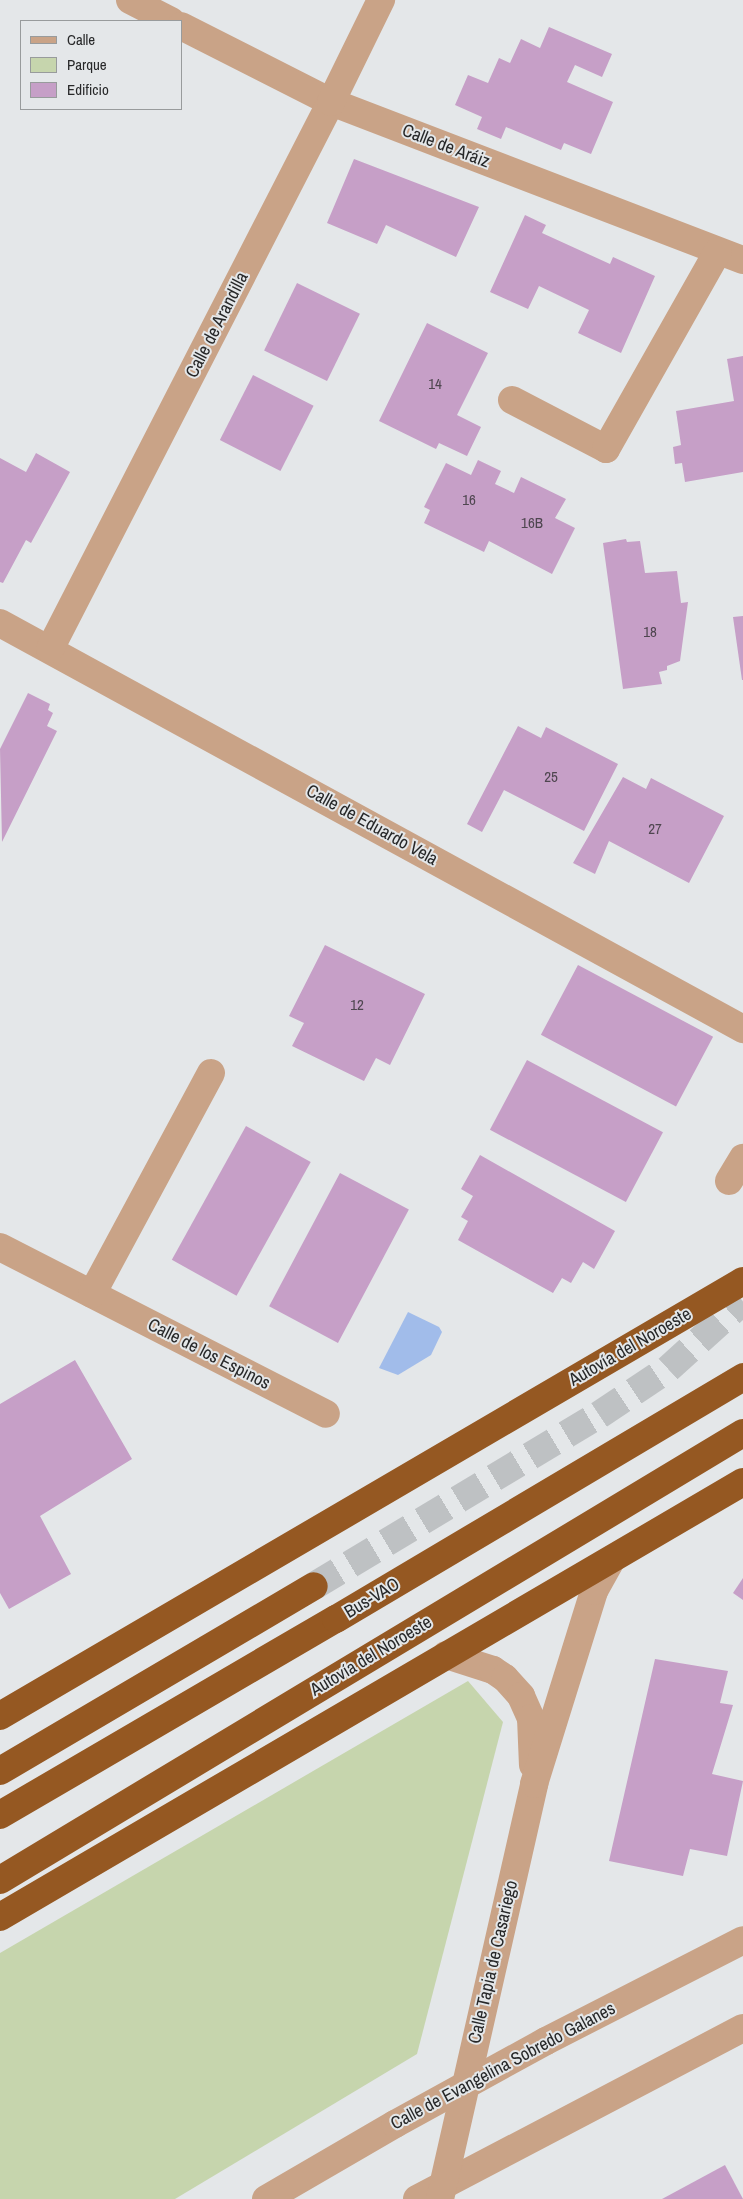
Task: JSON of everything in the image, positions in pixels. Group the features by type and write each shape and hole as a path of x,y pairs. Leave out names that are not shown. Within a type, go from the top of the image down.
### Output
{"highway":[{"name":"Autovía del Noroeste","path":"0,1716 743,1281"},
{"name":"Bus-VAO","path":"0,1815 336,1619 743,1377"},
{"name":"Autovía del Noroeste","path":"0,1880 743,1432"},
{"path":"0,1917 743,1482"},
{"path":"0,1772 314,1586"}],"street":[{"path":"130,0 170,20"},
{"name":"Calle de Arandilla","path":"50,649 331,102 381,0"},
{"name":"Calle de Aráiz","path":"182,27 331,102 743,260"},
{"path":"512,400 606,449 718,251"},
{"name":"Calle de Eduardo Vela","path":"0,623 743,1029"},
{"path":"92,1294 211,1073"},
{"path":"729,1181 743,1158"},
{"name":"Calle de los Espinos","path":"0,1247 326,1414"},
{"name":"Calle Tapia de Casariego","path":"442,2192 534,1784 594,1591 611,1560"},
{"name":"Calle Tapia de Casariego","path":"446,1655 493,1670 505,1678 521,1696 531,1718 534,1784"},
{"name":"Calle de Evangelina Sobredo Galanes","path":"266,2199 466,2085 743,1940"},
{"path":"417,2199 442,2192 743,2028"}],"green space":[{"path":"468,1681 503,1722 417,2054 175,2199 0,2199 0,1953"}],"water":[{"path":"408,1312 439,1327 442,1332 431,1355 398,1375 379,1368"}],"building":[{"path":"549,27 612,54 602,77 575,65 567,82 613,102 591,154 564,143 561,150 506,127 501,139 477,129 482,117 455,105 468,75 488,83 499,58 510,63 521,39 540,48"},
{"path":"354,159 479,207 456,257 386,225 377,244 327,223"},
{"path":"525,215 546,225 542,233 610,264 613,257 655,276 621,353 578,333 589,310 539,286 528,309 490,292"},
{"path":"297,283 360,314 327,381 264,350"},
{"path":"427,323 488,353 457,415 481,427 467,456 439,443 436,449 379,421"},
{"path":"743,356 743,472 685,482 682,463 675,464 673,447 681,445 676,411 734,401 727,359"},
{"path":"253,375 314,406 280,471 220,440"},
{"path":"36,453 70,472 31,543 26,540 3,583 0,582 0,458 26,472"},
{"path":"478,460 501,471 495,484 514,493 521,477 566,499 555,518 575,528 552,574 489,541 484,552 424,523 430,510 424,507 446,463 471,475"},
{"path":"626,539 627,542 640,541 645,573 677,571 681,603 688,602 680,661 667,666 667,670 659,672 662,684 623,689 603,543"},
{"path":"743,616 743,680 742,680 733,617"},
{"path":"28,693 50,704 48,710 53,713 47,726 57,731 2,842 0,749"},
{"path":"518,726 541,738 546,727 618,764 584,831 504,790 482,832 467,824"},
{"path":"623,777 646,789 651,778 724,816 689,883 609,841 595,874 573,863"},
{"path":"325,945 425,994 390,1065 376,1058 364,1081 292,1046 304,1023 289,1016"},
{"path":"578,965 713,1037 676,1107 541,1035"},
{"path":"527,1060 663,1132 626,1202 490,1130"},
{"path":"246,1126 311,1162 237,1296 172,1260"},
{"path":"480,1155 615,1231 594,1269 583,1262 571,1283 562,1278 553,1293 458,1240 468,1221 461,1217 473,1196 461,1189"},
{"path":"340,1173 409,1210 338,1343 269,1306"},
{"path":"75,1360 132,1459 40,1516 71,1574 9,1609 0,1593 0,1404"},
{"path":"743,1578 743,1600 733,1593"},
{"path":"655,1659 728,1671 720,1703 733,1705 712,1774 743,1781 727,1856 690,1849 683,1876 609,1861"},
{"path":"725,2165 743,2199 662,2199"}],"tunnel":[{"path":"314,1586 599,1415 668,1369 743,1301"}]}
